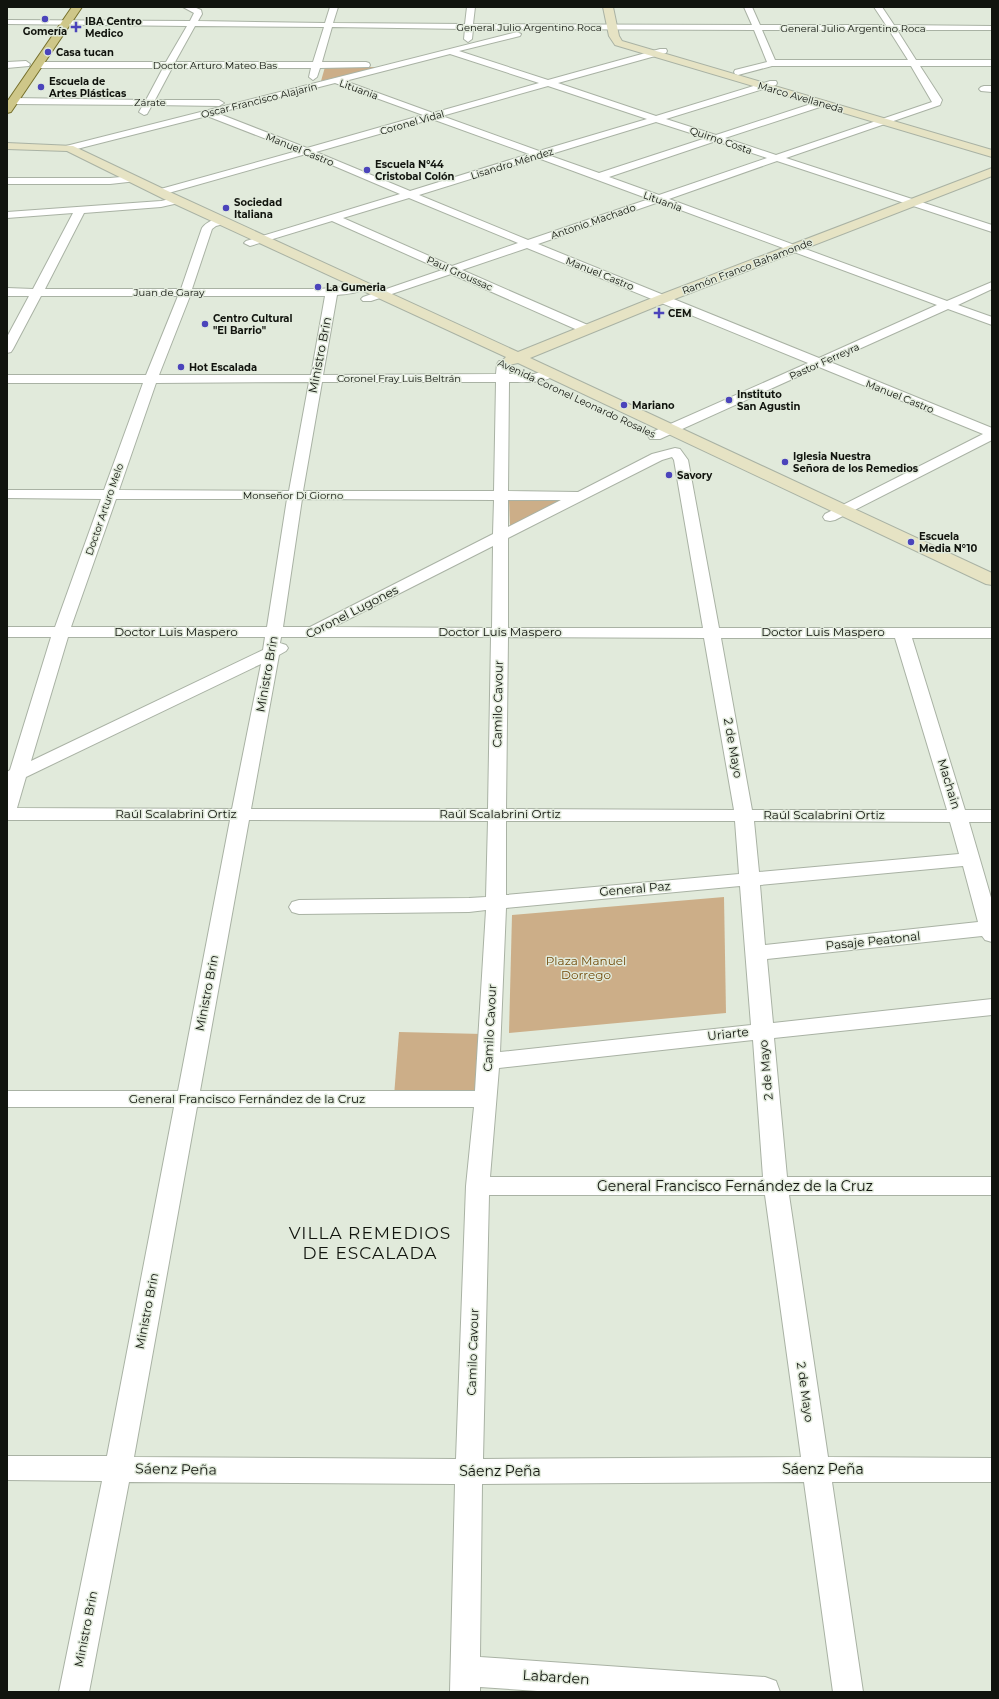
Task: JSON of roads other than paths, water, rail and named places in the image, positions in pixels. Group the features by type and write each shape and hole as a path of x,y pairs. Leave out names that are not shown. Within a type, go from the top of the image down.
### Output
{"main road":[{"path":"10,105 32,60 66,7"},
{"path":"7,92 32,60 66,23 77,7"}],"street":[{"path":"140,130 137,126 149,102 199,13 187,7"},
{"path":"313,86 311,82 334,7"},
{"path":"470,46 468,42 471,7"},
{"path":"608,7 613,32"},
{"path":"748,7 772,63"},
{"path":"878,7 914,63"},
{"name":"General Julio Argentino Roca","path":"7,22 542,27 613,32 758,28 992,28"},
{"name":"Oscar Francisco Alajarín","path":"68,148 542,27"},
{"name":"Marco Avellaneda","path":"613,32 618,43 738,72 768,85 823,103 992,148"},
{"name":"Quirno Costa","path":"450,51 992,229"},
{"name":"Marco Avellaneda","path":"658,52 889,120 992,154"},
{"name":"Coronel Vidal","path":"7,215 80,210 169,198 306,151 550,84 658,52"},
{"name":"Doctor Arturo Mateo Bas","path":"7,64 32,60 169,64 393,66"},
{"path":"738,72 772,63 992,63"},
{"name":"Antonio Machado","path":"367,299 526,243 933,105 937,100 914,63"},
{"name":"Lituania","path":"335,80 992,321"},
{"name":"Lisandro Méndez","path":"256,241 768,85"},
{"name":"Zárate","path":"10,105 149,102 223,103 239,105"},
{"path":"598,177 823,103"},
{"name":"Manuel Castro","path":"208,112 992,434"},
{"name":"Avenida Coronel Leonardo Rosales","path":"7,146 68,148 256,241 340,291 367,299 508,366 543,375 672,429 992,580"},
{"name":"Ramón Franco Bahamonde","path":"508,366 586,329 992,172"},
{"path":"7,181 110,181 133,179"},
{"path":"7,349 80,210"},
{"name":"Paul Groussac","path":"334,218 586,329"},
{"name":"Doctor Arturo Melo","path":"7,812 13,776 61,632 151,379 186,291 207,228 218,222"},
{"name":"Avenida Coronel Leonardo Rosales","path":"256,241 382,294 508,366"},
{"name":"Juan de Garay","path":"7,292 340,291 363,285"},
{"name":"Pastor Ferreyra","path":"655,436 992,286"},
{"name":"Ministro Brin","path":"74,1692 118,1468 272,652 295,496 315,379 340,291"},
{"name":"Coronel Fray Luis Beltrán","path":"7,379 315,379 508,366 543,375"},
{"name":"Camilo Cavour","path":"466,1681 469,1472 478,1186 489,1061 496,902 502,494 508,366"},
{"name":"Avenida Coronel Leonardo Rosales","path":"543,375 676,449 830,517 992,595"},
{"path":"830,517 992,434"},
{"name":"Coronel Lugones","path":"13,776 314,632 693,439"},
{"name":"2 de Mayo","path":"676,449 681,460 713,632 744,815 776,1187 848,1692"},
{"name":"Monseñor Di Giorno","path":"7,494 295,496 502,494 580,496"},
{"name":"Doctor Luis Maspero","path":"7,632 992,633"},
{"name":"Machain","path":"902,633 971,860 987,896 991,932"},
{"name":"Raúl Scalabrini Ortiz","path":"7,812 992,816"},
{"name":"General Paz","path":"299,907 469,905 971,860"},
{"name":"Pasaje Peatonal","path":"756,953 991,932"},
{"name":"Uriarte","path":"489,1061 763,1030 992,1007"},
{"name":"General Francisco Fernández de la Cruz","path":"7,1098 486,1099"},
{"name":"General Francisco Fernández de la Cruz","path":"478,1186 992,1186"},
{"name":"Sáenz Peña","path":"7,1468 469,1472 816,1469 992,1470"},
{"name":"Labarden","path":"466,1681 765,1692"}],"place":[{"name":"Gomería","path":"45,19"},
{"name":"IBA Centro Medico","path":"76,27"},
{"name":"Casa tucan","path":"48,52"},
{"name":"Escuela de Artes Plásticas","path":"41,87"},
{"name":"Escuela N°44 Cristobal Colón","path":"367,170"},
{"name":"Sociedad Italiana","path":"226,208"},
{"name":"La Gumeria","path":"318,287"},
{"name":"CEM","path":"659,313"},
{"name":"Centro Cultural \"El Barrio\"","path":"205,324"},
{"name":"Hot Escalada","path":"181,367"},
{"name":"Instituto San Agustin","path":"729,400"},
{"name":"Mariano","path":"624,405"},
{"name":"Iglesia Nuestra Señora de los Remedios","path":"785,462"},
{"name":"Savory","path":"669,475"},
{"name":"Escuela Media N°10","path":"911,542"}],"district":[{"name":"VILLA REMEDIOS DE ESCALADA","path":"370,1243"}],"park label":[{"name":"Plaza Manuel Dorrego","path":"586,968"}]}
